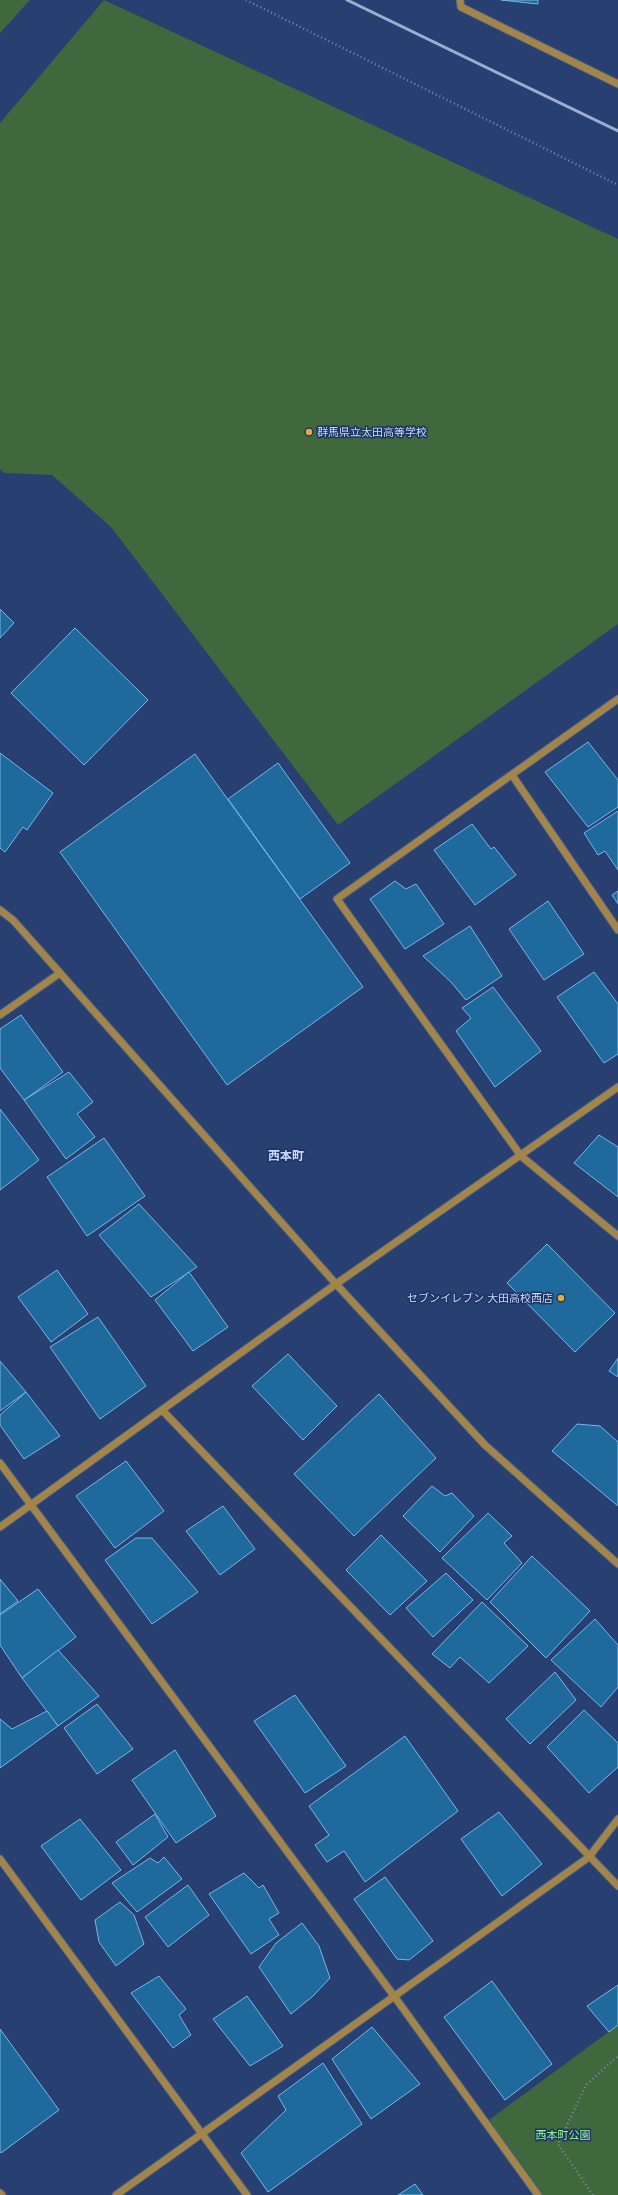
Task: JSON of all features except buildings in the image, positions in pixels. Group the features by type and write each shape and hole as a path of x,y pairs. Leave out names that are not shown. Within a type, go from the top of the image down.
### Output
{"street":[{"path":"460,0 461,7 618,84"},
{"path":"618,699 337,899 521,1156 618,1236"},
{"path":"512,775 618,930"},
{"path":"0,910 12,920 60,973 336,1284 485,1445 618,1564"},
{"path":"0,1015 60,973"},
{"path":"0,1527 336,1284 618,1087"},
{"path":"163,1410 618,1886"},
{"path":"0,1462 30,1505 394,1996 538,2195"},
{"path":"116,2195 201,2132 589,1857 618,1819"},
{"path":"0,1859 247,2195"}],"path":[{"path":"246,0 618,185"},
{"path":"592,2195 558,2144 586,2085 618,2056"}],"green space":[{"path":"0,0 30,0 0,33"},
{"name":"群馬県立太田高等学校","path":"104,0 618,239 618,624 338,825 111,527 52,475 4,473 0,469 0,123"},
{"name":"西本町公園","path":"618,2025 618,2195 538,2195 485,2123"}],"railway":[{"path":"347,0 618,131"}],"place":[{"name":"群馬県立太田高等学校","path":"309,432"},
{"name":"セブンイレブン 大田高校西店","path":"561,1298"}],"district":[{"name":"西本町","path":"286,1155"}]}
